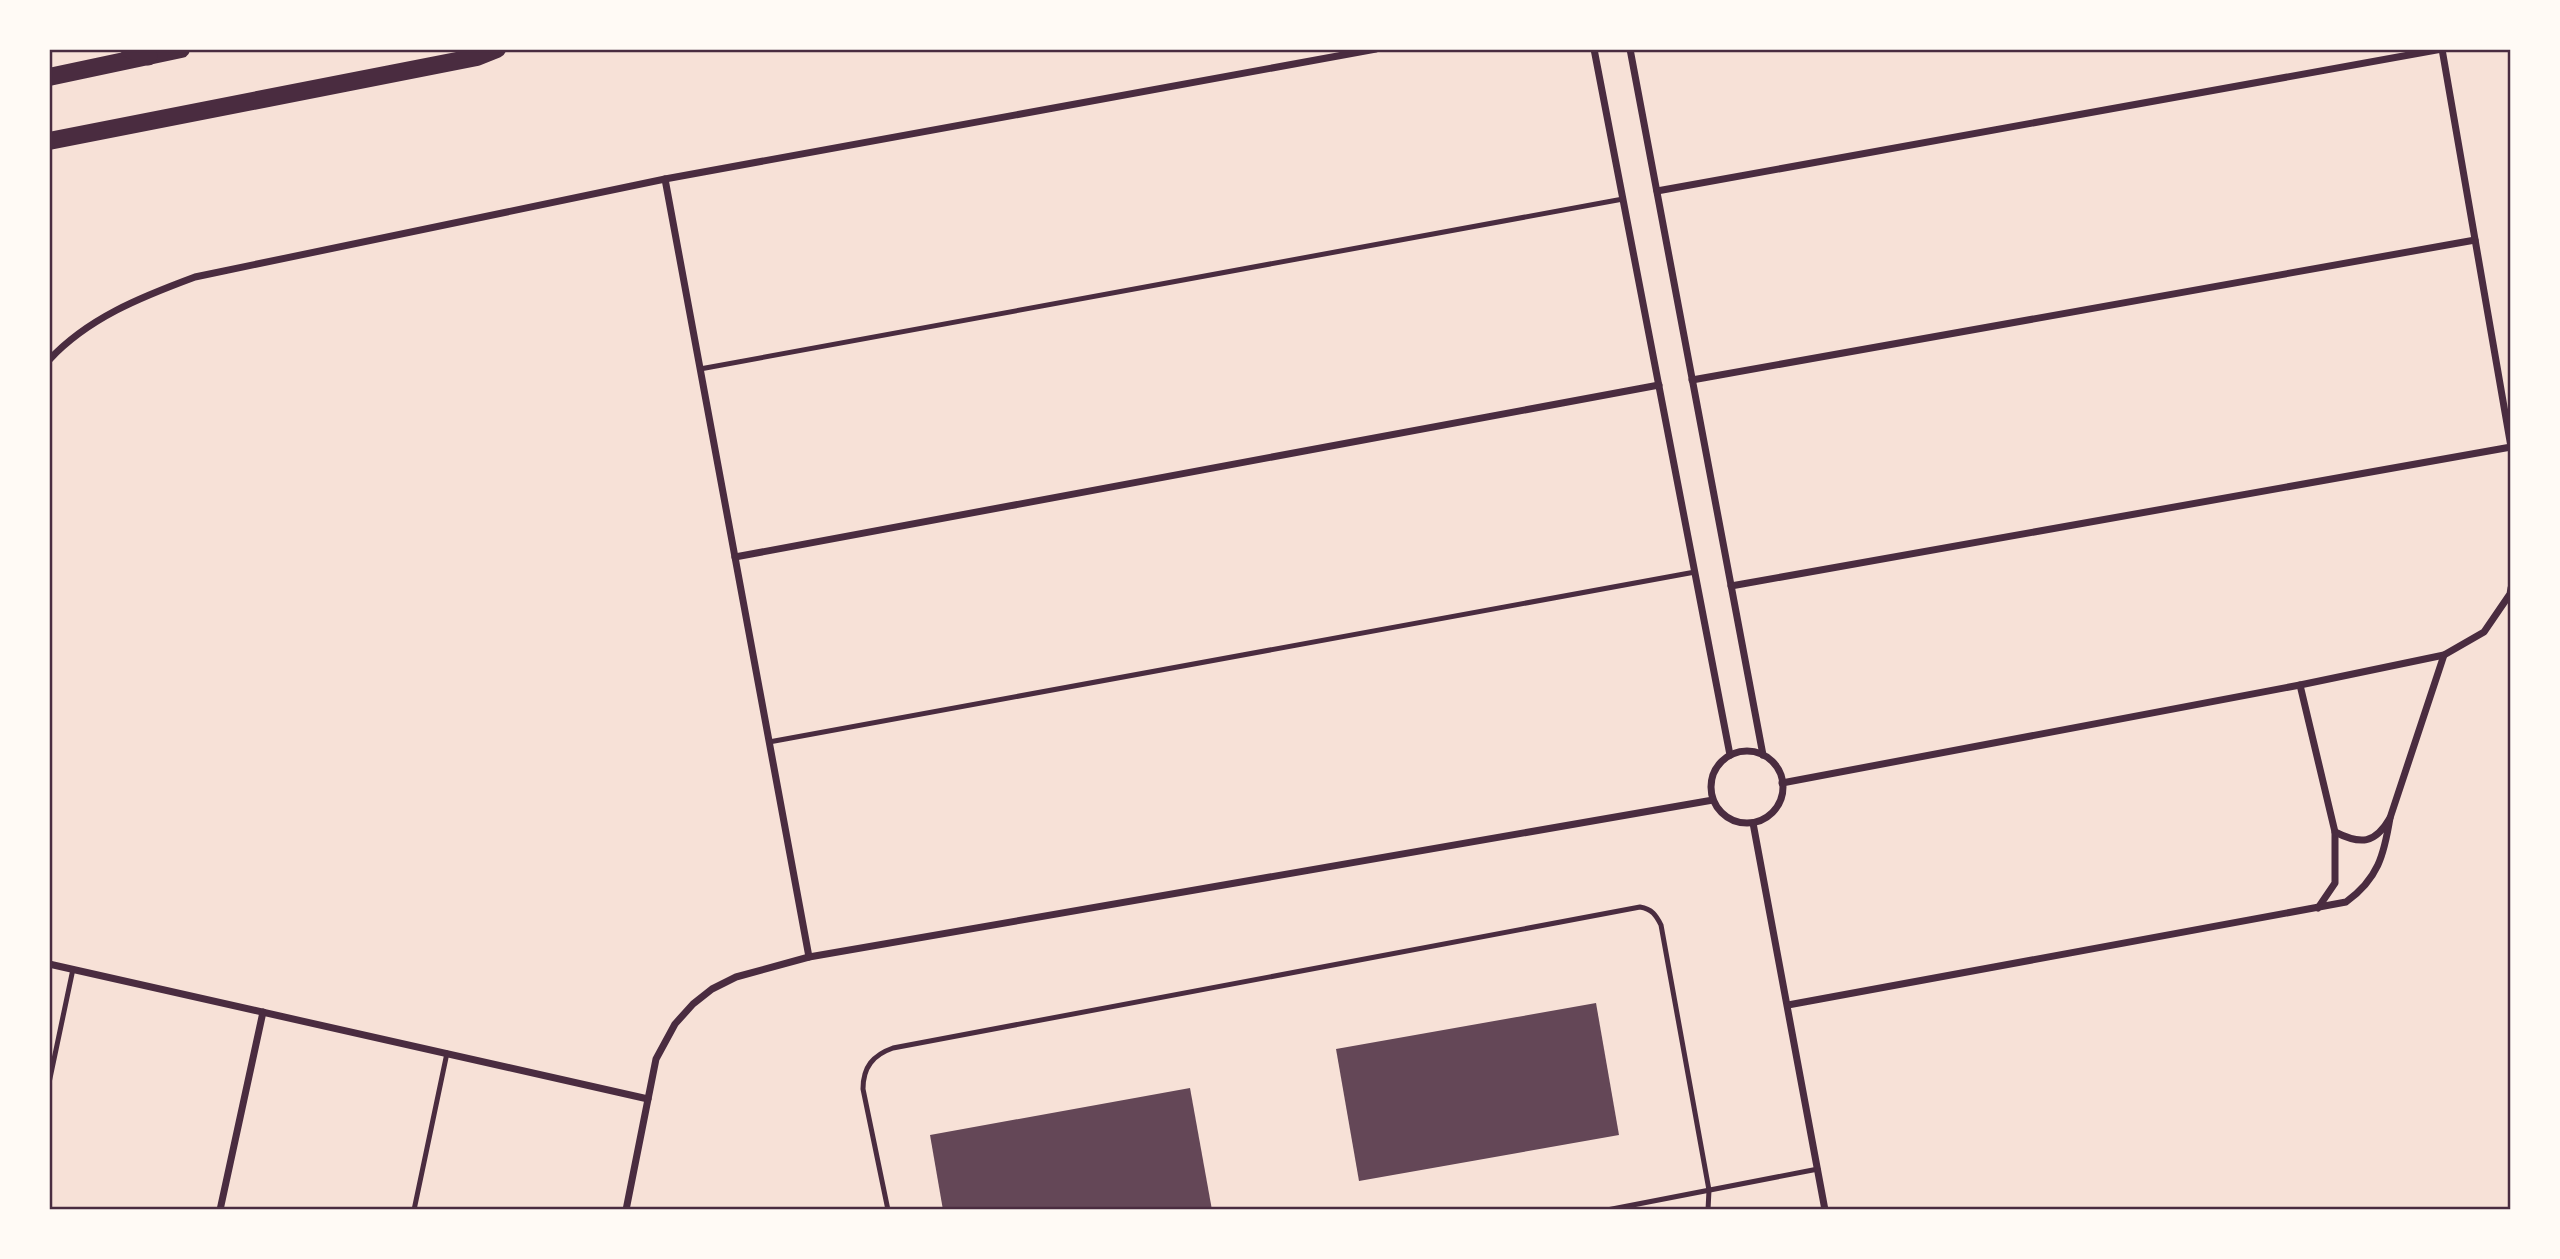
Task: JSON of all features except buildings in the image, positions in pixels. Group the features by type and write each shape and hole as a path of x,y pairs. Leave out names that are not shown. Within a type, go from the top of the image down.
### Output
{"main road":[{"path":"49,77 139,52 180,49"},
{"path":"49,141 477,57 497,49"}],"street":[{"path":"49,360 65,343 132,301 195,277 665,180 1376,49"},
{"path":"1594,49 1730,755"},
{"path":"1630,49 1763,755"},
{"path":"1657,191 2442,49 2511,447 1731,586"},
{"path":"665,180 809,957"},
{"path":"1692,380 2475,240"},
{"path":"735,557 1659,385"},
{"path":"1783,783 2301,685 2444,655 2484,632 2510,591"},
{"path":"1788,1005 2346,902 2361,891 2373,876 2385,851 2390,818 2444,655"},
{"path":"2301,685 2335,832 2335,883 2318,908"},
{"path":"1741,752 1763,755 1773,762 1783,783 1782,794 1772,813 1754,823 1743,823 1724,817 1713,800 1711,790 1715,770 1730,755 1741,752"},
{"path":"626,1210 656,1059 675,1024 693,1004 712,989 736,977 809,957 1713,800"},
{"path":"2335,832 2357,841 2370,839 2382,832 2390,818"},
{"path":"1754,823 1825,1210"},
{"path":"49,964 648,1099"},
{"path":"220,1210 263,1012"}],"lane":[{"path":"700,369 1623,200"},
{"path":"769,742 1695,572"},
{"path":"888,1210 863,1089 863,1075 880,1052 1640,907 1649,909 1657,916 1661,925 1709,1190 1708,1210"},
{"path":"49,1083 73,969"},
{"path":"414,1210 447,1053"},
{"path":"1607,1210 1818,1169"}]}
